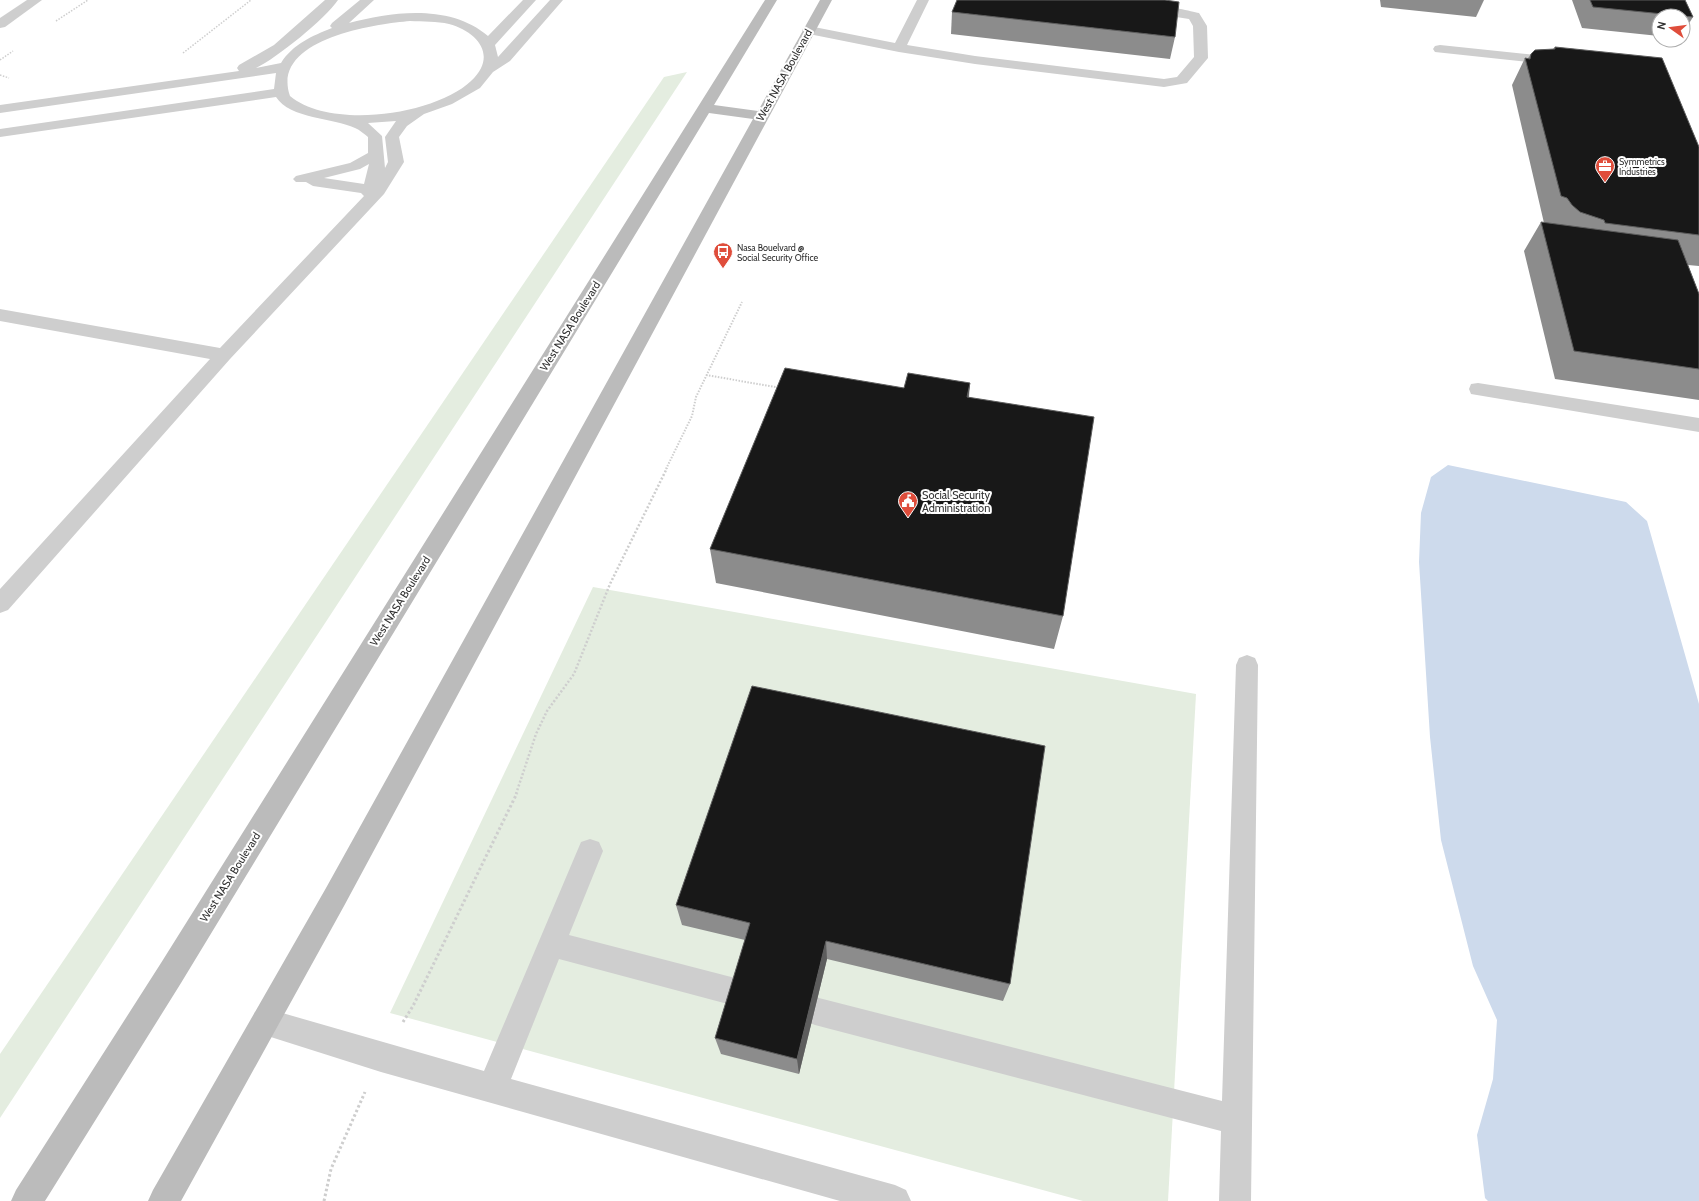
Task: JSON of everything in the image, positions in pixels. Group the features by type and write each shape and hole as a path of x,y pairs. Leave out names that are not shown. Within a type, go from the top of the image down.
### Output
{"main road":[{"name":"West NASA Boulevard","path":"27,1201 171,973 705,108 770,0"},
{"name":"West NASA Boulevard","path":"164,1201 265,1022 826,0"},
{"path":"705,108 761,116"}],"street":[{"path":"0,24 36,0"},
{"path":"213,79 256,64 294,34 332,0"},
{"path":"368,0 328,33 310,43 295,55 285,67 281,77 281,92 286,100 314,113 361,125 375,136 378,169 374,191"},
{"path":"489,43 530,0"},
{"path":"487,70 505,58 557,0"},
{"path":"899,48 922,0"},
{"path":"382,19 397,5"},
{"path":"809,30 899,48 975,60 1164,83 1182,80 1201,58 1200,26 1194,16 1173,11 1134,7"},
{"path":"0,604 224,355 364,207 396,162 392,137 402,123 425,110 446,102 464,92 478,82 492,61 492,52 489,43 478,32 460,23 437,18 410,17 382,19 328,33"},
{"path":"1440,49 1566,63"},
{"path":"0,109 213,79 285,67"},
{"path":"0,133 281,92"},
{"path":"335,118 364,119 395,116 425,110"},
{"path":"374,191 301,179 355,166 377,154"},
{"path":"0,315 224,355"},
{"path":"1478,389 1699,425"},
{"path":"1235,1201 1247,665"},
{"path":"492,1088 590,851"},
{"path":"552,944 739,992"},
{"path":"815,1011 1237,1120"},
{"path":"265,1022 381,1057 895,1201"}],"path":[{"path":"177,57 251,0"},
{"path":"0,75 11,79"},
{"path":"324,1201 331,1169 381,1057 413,1006 514,802 536,734 547,711 562,694 574,674 610,584 692,416 696,397 742,302"},
{"path":"706,375 783,388"}],"shaded area":[{"path":"687,72 0,1118 0,1054 664,77"},
{"path":"593,587 1196,694 1168,1201 1083,1201 390,1013"}],"water":[{"path":"1448,465 1626,502 1647,521 1699,704 1699,1201 1488,1201 1485,1198 1477,1135 1493,1079 1497,1020 1473,966 1441,840 1430,737 1419,562 1421,513 1431,477"}],"building":[{"path":"957,0 1165,0 1179,2 1175,37 952,12"},
{"path":"1590,0 1685,0 1689,8 1651,8 1651,13 1593,7"},
{"path":"1555,47 1662,58 1699,147 1699,235 1605,223 1604,220 1580,212 1567,198 1561,196 1525,58 1530,59 1531,54 1535,50 1555,49"},
{"path":"1541,222 1678,240 1699,294 1699,369 1574,351"},
{"name":"Social Security Administration","path":"785,368 904,388 908,373 970,383 967,397 1094,417 1063,616 710,549"},
{"path":"752,686 1045,746 1010,984 826,941 797,1059 715,1038 750,923 676,905"}],"place":[{"name":"Symmetrics Industries","path":"1605,183"},
{"name":"Nasa Bouelvard @ Social Security Office","path":"723,269"},
{"name":"Social Security Administration","path":"908,518"}]}
